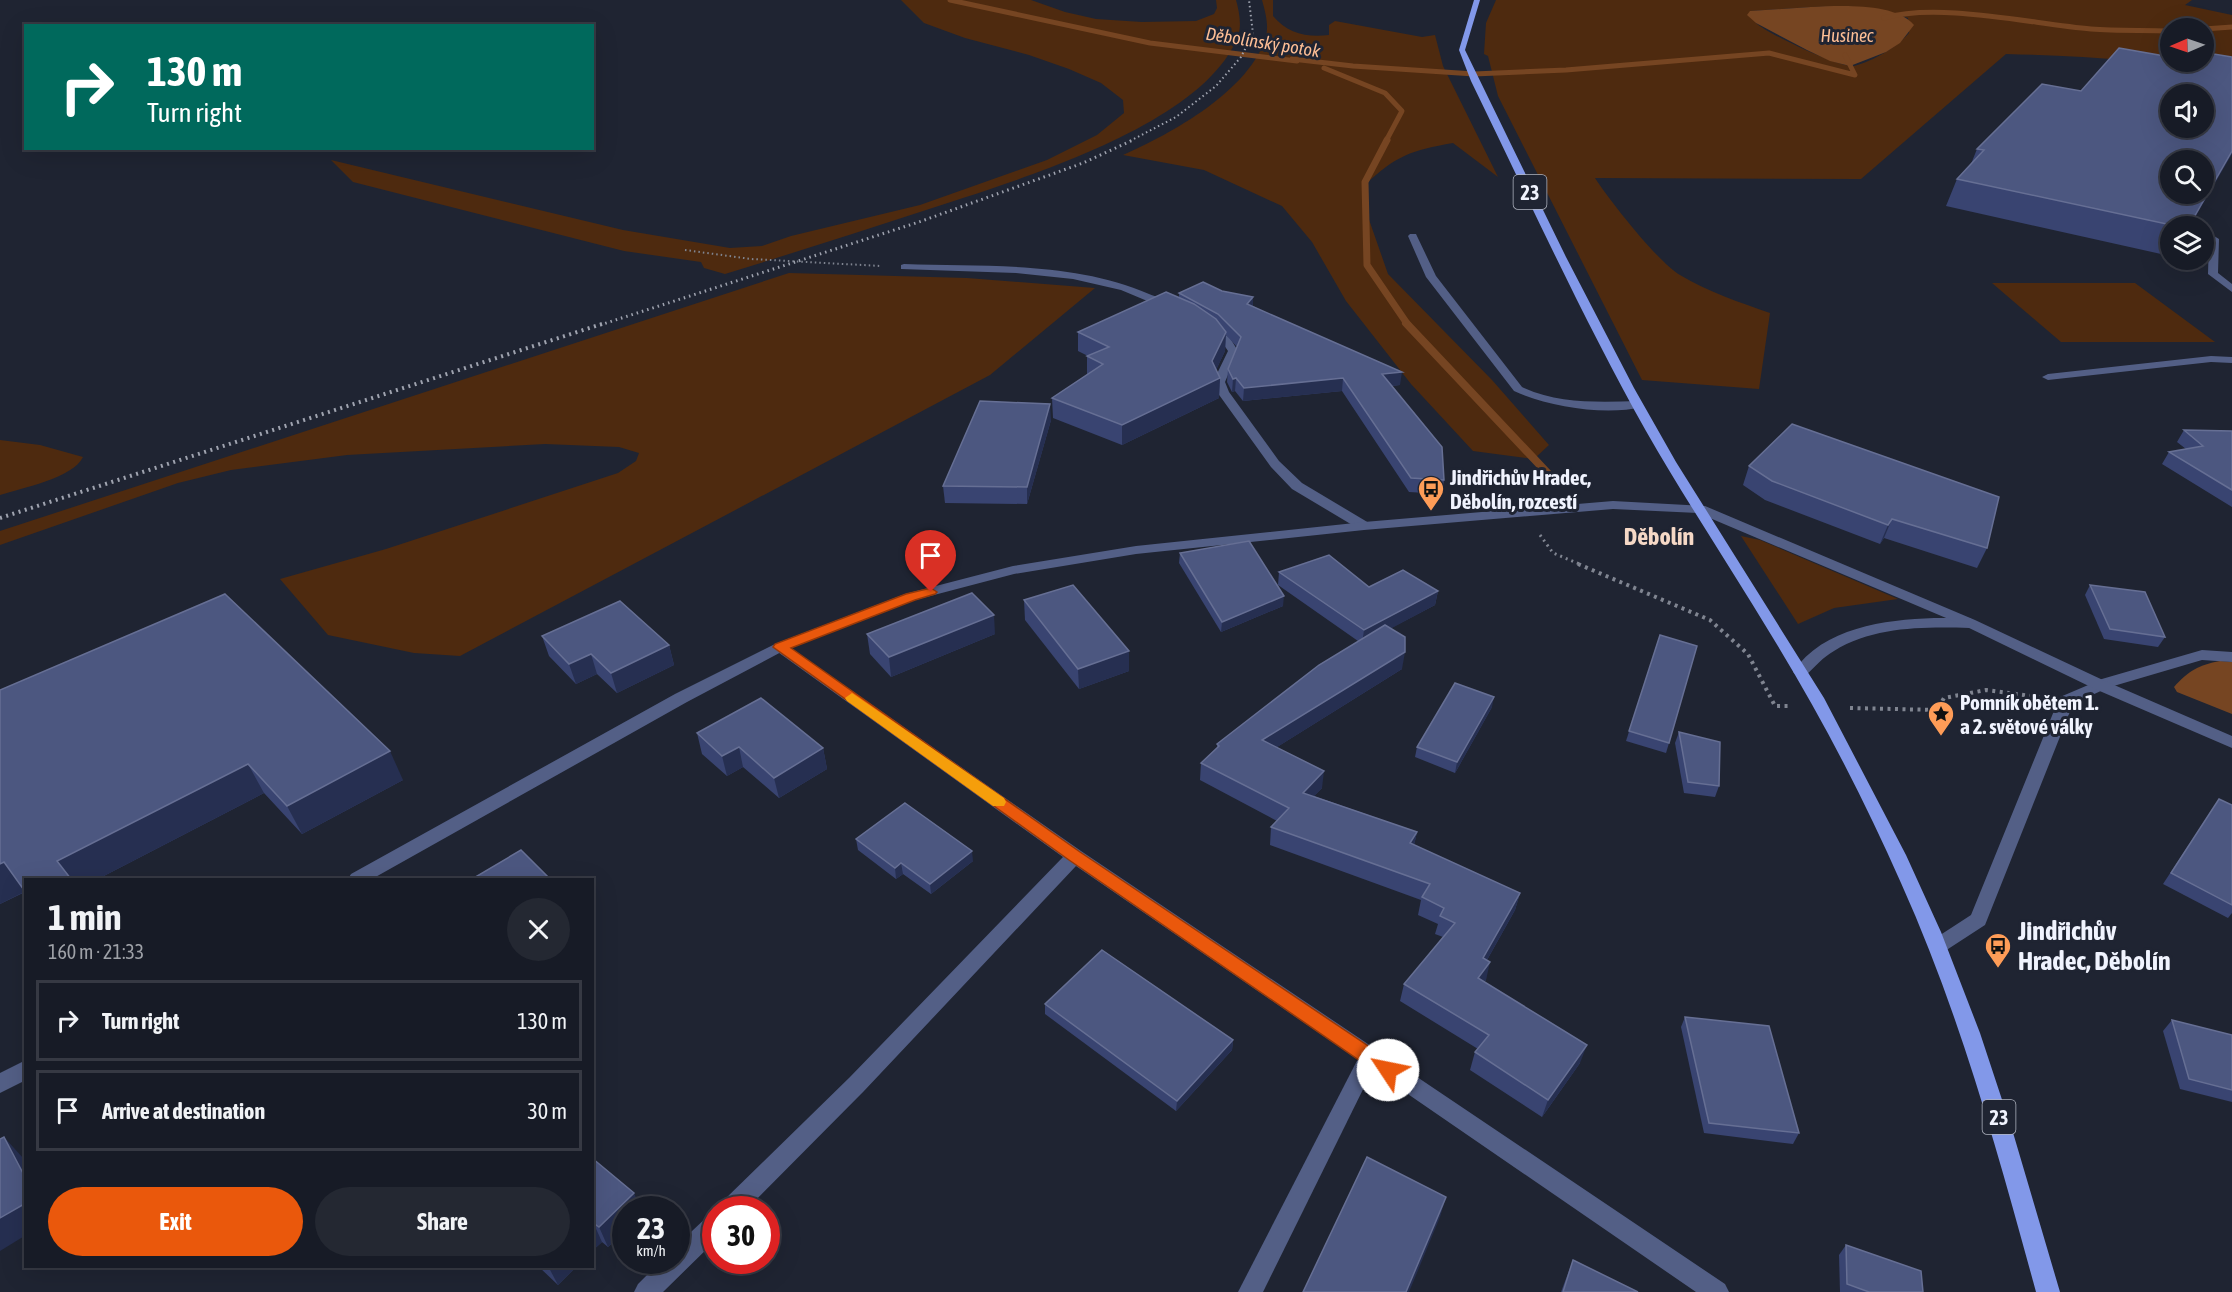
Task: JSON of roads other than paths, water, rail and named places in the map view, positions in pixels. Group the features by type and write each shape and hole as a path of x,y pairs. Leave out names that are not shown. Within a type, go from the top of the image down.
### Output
{"main road":[{"name":"23","path":"1477,0 1462,50 1475,81 1617,368 1821,707 1882,824 1938,946 1971,1032 2002,1127 2048,1292"}],"street":[{"path":"1413,236 1436,284 1518,389 1531,397 1560,404 1638,405"},
{"path":"904,267 1030,272 1099,281 1125,288 1176,310"},
{"path":"2213,270 2213,274 2232,289"},
{"path":"1206,322 1226,340 1233,351 1219,382 1223,392 1275,464 1297,486 1364,526"},
{"path":"2048,377 2211,359 2232,360"},
{"path":"359,878 681,698 780,647 910,597 1013,570 1136,550 1364,526 1613,505 1700,509 1970,623 2100,686 2232,742"},
{"path":"1801,672 1828,647 1867,630 1914,622 1970,623"},
{"path":"780,647 1075,856 1717,1292"},
{"path":"1938,946 1978,920 2066,701 2100,686 2202,655 2232,657"},
{"path":"743,1196 857,1084 1075,856"},
{"path":"1250,1292 1369,1057"},
{"path":"0,1084 24,1070"},
{"path":"646,1292 702,1238"}],"water":[{"name":"Husinec","path":"1851,6 1880,9 1893,12 1914,25 1900,43 1886,52 1850,66 1830,61 1807,50 1756,23 1747,15 1750,11"},
{"path":"2220,661 2232,662 2232,714 2177,692 2174,687 2194,670"}],"waterway":[{"name":"Děbolínský potok","path":"950,0 1150,43 1297,61"},
{"path":"1884,18 1931,12 1958,13 2091,29 2160,31"},
{"path":"2214,28 2232,27"},
{"path":"1292,59 1353,66 1474,74 1566,70 1769,53 1855,75 1845,55"},
{"name":"Děbolínský potok","path":"1324,68 1385,93 1402,111 1386,141"},
{"name":"Děbolínský potok","path":"1387,140 1365,182 1367,265 1408,325"},
{"name":"Děbolínský potok","path":"1406,323 1554,480"}],"railway":[{"path":"1130,141 1176,117 1216,86 1241,57 1253,34 1249,0"},
{"path":"600,325 919,222 1083,163 1133,140"},
{"path":"0,518 605,323"}],"place":[{"name":"Jindřichův Hradec, Děbolín, rozcestí","path":"1431,512"},
{"name":"Pomník obětem 1. a 2. světové války","path":"1941,737"},
{"name":"Jindřichův Hradec, Děbolín","path":"1998,969"}],"district":[{"name":"Děbolín","path":"1659,536"}]}
